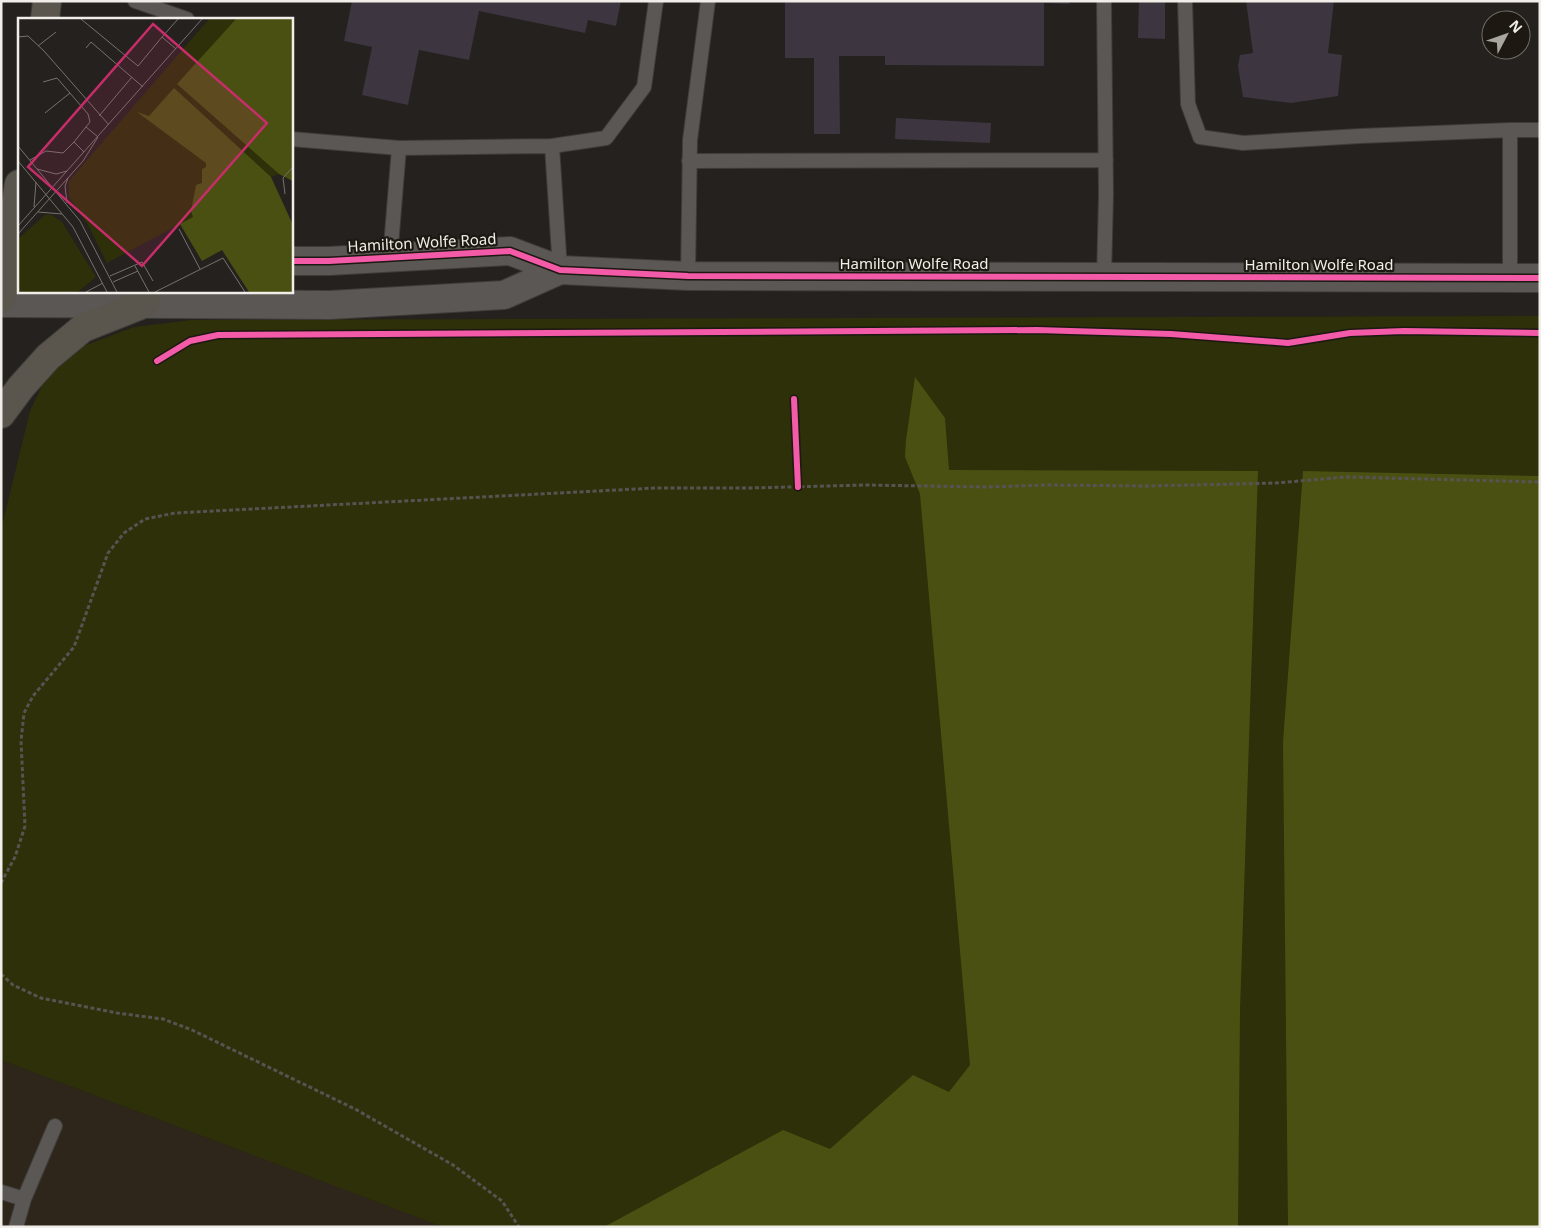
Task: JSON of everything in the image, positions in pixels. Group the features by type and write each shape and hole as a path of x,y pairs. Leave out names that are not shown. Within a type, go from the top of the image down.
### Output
{"main road":[{"path":"45,18 48,1"},
{"path":"1,301 18,191"},
{"path":"1,414 48,356 83,328 146,303"}],"street":[{"name":"Hamilton Wolfe Road","path":"292,260 329,261 510,251 560,270 688,276 1540,278"},
{"name":"Hamilton Wolfe Road","path":"1,301 330,305 504,295 560,270"}],"lane":[{"path":"135,1 184,18"},
{"path":"292,139 399,148 552,146 606,138 644,87 656,1"},
{"path":"688,276 690,140 708,1"},
{"path":"1104,1 1106,160 1104,277"},
{"path":"1185,1 1188,104 1200,137 1243,143 1360,136 1540,130"},
{"path":"1510,130 1510,279"},
{"path":"552,146 560,270"},
{"path":"390,258 399,148"},
{"path":"690,162 1106,160"},
{"path":"16,1227 24,1199 55,1126"},
{"path":"1,1192 24,1199"}],"path":[{"path":"1,882 15,857 25,826 21,741 24,713 34,696 74,647 108,553 124,533 145,519 175,513 654,488 866,485 988,487 1047,485 1158,486 1276,483 1346,477 1540,482"},
{"path":"1,974 13,985 41,998 117,1013 163,1019 192,1030 355,1109 453,1165 502,1201 520,1227"}],"shaded area":[{"path":"1,1060 443,1227 1,1227"}],"green space":[{"path":"1540,316 1540,1227 443,1227 1,1060 1,530 30,411 42,386 59,365 86,345 134,327 191,320"},
{"path":"915,377 945,418 949,470 1258,471 1240,1010 1238,1227 604,1227 783,1130 830,1149 913,1075 949,1092 970,1065 920,494 905,457"},
{"path":"1303,471 1540,476 1540,1227 1288,1227 1283,742"}],"building":[{"path":"352,1 621,1 616,26 588,20 585,33 479,11 469,60 419,50 408,105 362,95 372,47 344,41"},
{"path":"785,1 1069,1 1069,4 1044,3 1044,66 885,65 885,56 839,56 840,134 814,134 814,58 785,58"},
{"path":"1139,1 1165,1 1165,39 1138,38"},
{"path":"1246,1 1334,1 1328,53 1342,55 1338,96 1291,103 1243,97 1238,66 1240,55 1253,53"},
{"path":"896,118 991,123 990,143 895,139"}],"cycle path":[{"path":"292,261 329,261 510,251 560,270 688,276 1540,278"},
{"path":"157,361 190,341 218,335 1037,330 1171,334 1288,343 1350,333 1404,331 1540,333"},
{"path":"794,399 798,487"}]}
